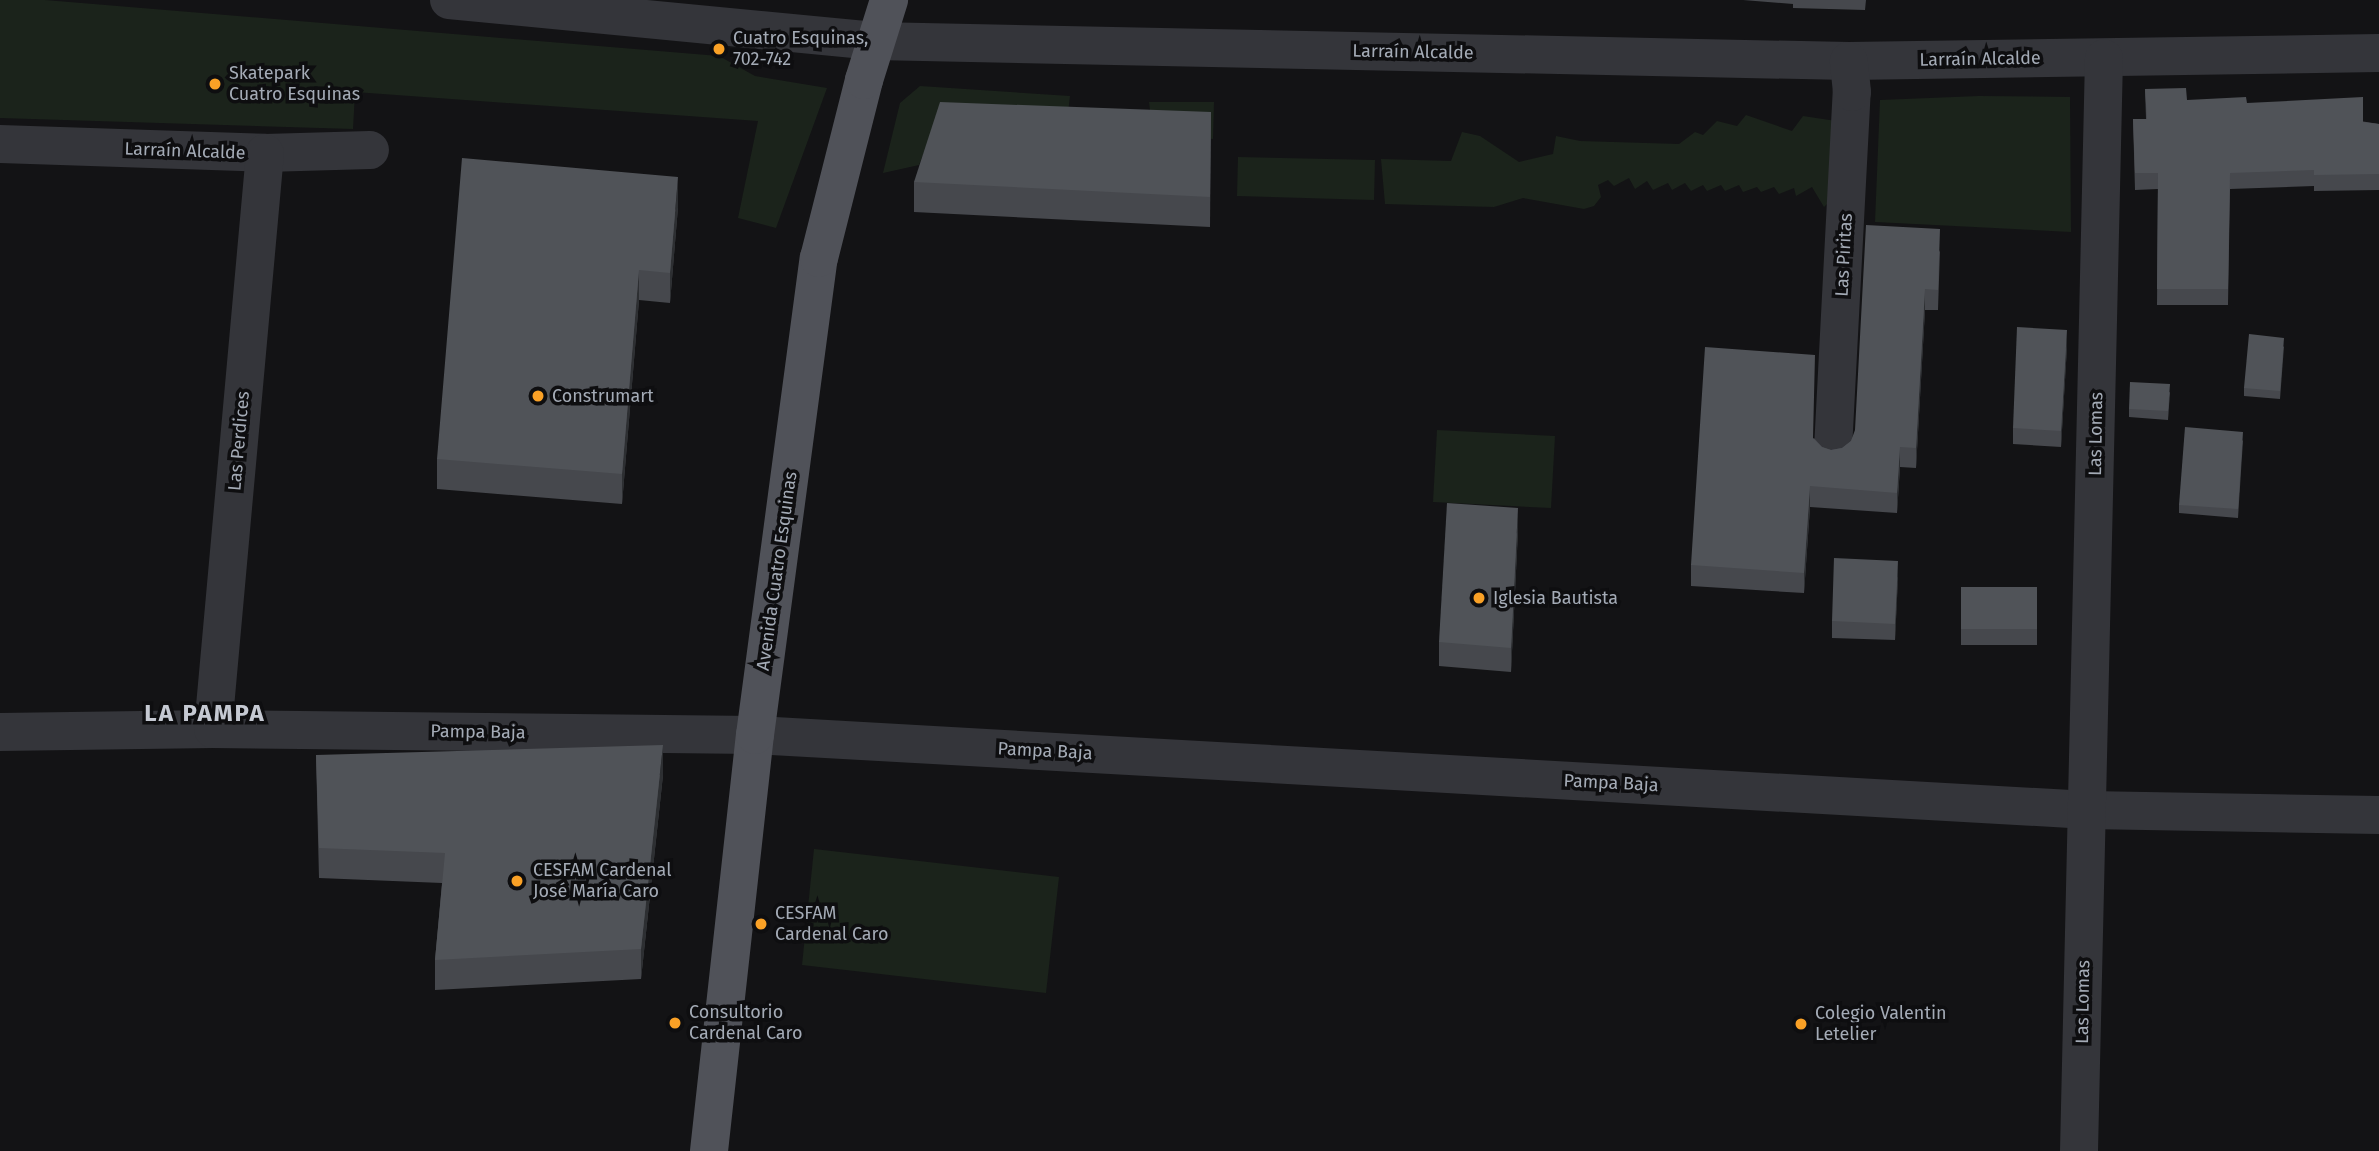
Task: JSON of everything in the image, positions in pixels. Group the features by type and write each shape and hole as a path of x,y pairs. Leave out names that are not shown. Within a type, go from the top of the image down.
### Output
{"main road":[{"name":"Avenida Cuatro Esquinas","path":"709,1151 755,735 819,258 875,41 889,0"}],"street":[{"name":"Larraín Alcalde","path":"449,0 608,8 875,41 1849,61 2379,53"},
{"name":"Las Lomas","path":"2079,1151 2104,58"},
{"name":"Las Piritas","path":"1833,449 1852,92 1849,61"},
{"name":"Larraín Alcalde","path":"0,144 265,153 370,150"},
{"name":"Las Perdices","path":"213,729 265,153"},
{"name":"Pampa Baja","path":"0,732 213,729 755,735 2088,810"},
{"path":"2088,810 2379,815"}],"shaded area":[{"path":"0,0 45,0 719,56 755,76 827,88 776,228 738,218 758,121 355,92 353,129 0,118"},
{"path":"920,86 1070,96 1067,122 930,137 919,165 883,173 900,103"},
{"path":"1979,96 2070,97 2071,232 1875,222 1880,100"},
{"path":"1149,102 1214,102 1213,139 1153,135"},
{"path":"1746,115 1792,131 1803,116 1836,121 1836,195 1824,207 1812,187 1796,196 1794,188 1779,194 1774,187 1761,192 1757,187 1743,192 1739,185 1725,191 1721,185 1707,191 1703,185 1691,191 1685,183 1672,190 1668,183 1653,190 1647,181 1635,189 1629,178 1614,186 1608,180 1598,185 1601,197 1594,206 1584,209 1523,198 1494,207 1385,204 1381,159 1451,161 1462,132 1480,136 1519,162 1553,154 1556,136 1580,141 1679,144 1695,132 1703,135 1717,121 1737,126"},
{"path":"1238,157 1375,160 1374,200 1237,196"},
{"path":"1437,430 1555,436 1551,508 1433,502"},
{"path":"814,849 1059,877 1046,993 802,965"}],"building":[{"path":"2186,88 2187,100 2246,97 2247,103 2363,97 2363,122 2379,124 2379,174 2314,175 2314,170 2230,173 2228,289 2157,289 2158,173 2135,173 2133,119 2147,119 2145,89"},
{"path":"940,102 1211,112 1210,197 914,182"},
{"name":"Construmart","path":"462,158 678,177 670,273 639,270 622,474 437,459"},
{"path":"1866,225 1940,229 1938,290 1925,289 1916,448 1900,447 1897,493 1810,486 1804,573 1691,565 1705,347 1815,355 1813,438 1822,447 1831,450 1842,448 1851,441 1855,430"},
{"path":"2017,327 2067,330 2061,431 2013,428"},
{"path":"2249,334 2284,338 2280,391 2244,388"},
{"path":"2130,382 2170,384 2168,411 2129,409"},
{"path":"2185,427 2243,432 2238,509 2179,505"},
{"name":"Iglesia Bautista","path":"1447,503 1518,508 1511,648 1439,642"},
{"path":"1834,558 1898,561 1895,624 1832,621"},
{"path":"1961,587 2037,587 2037,629 1961,629"},
{"name":"CESFAM Cardenal José María Caro","path":"663,745 641,949 435,960 445,853 319,848 316,755"}],"place":[{"name":"Cuatro Esquinas, 702-742","path":"719,49"},
{"name":"Skatepark Cuatro Esquinas","path":"215,84"},
{"name":"Construmart","path":"538,396"},
{"name":"Iglesia Bautista","path":"1479,598"},
{"name":"CESFAM Cardenal José María Caro","path":"517,881"},
{"name":"CESFAM Cardenal Caro","path":"761,924"},
{"name":"Consultorio Cardenal Caro","path":"675,1023"},
{"name":"Colegio Valentin Letelier","path":"1801,1024"}],"district":[{"name":"LA PAMPA","path":"205,714"}]}
